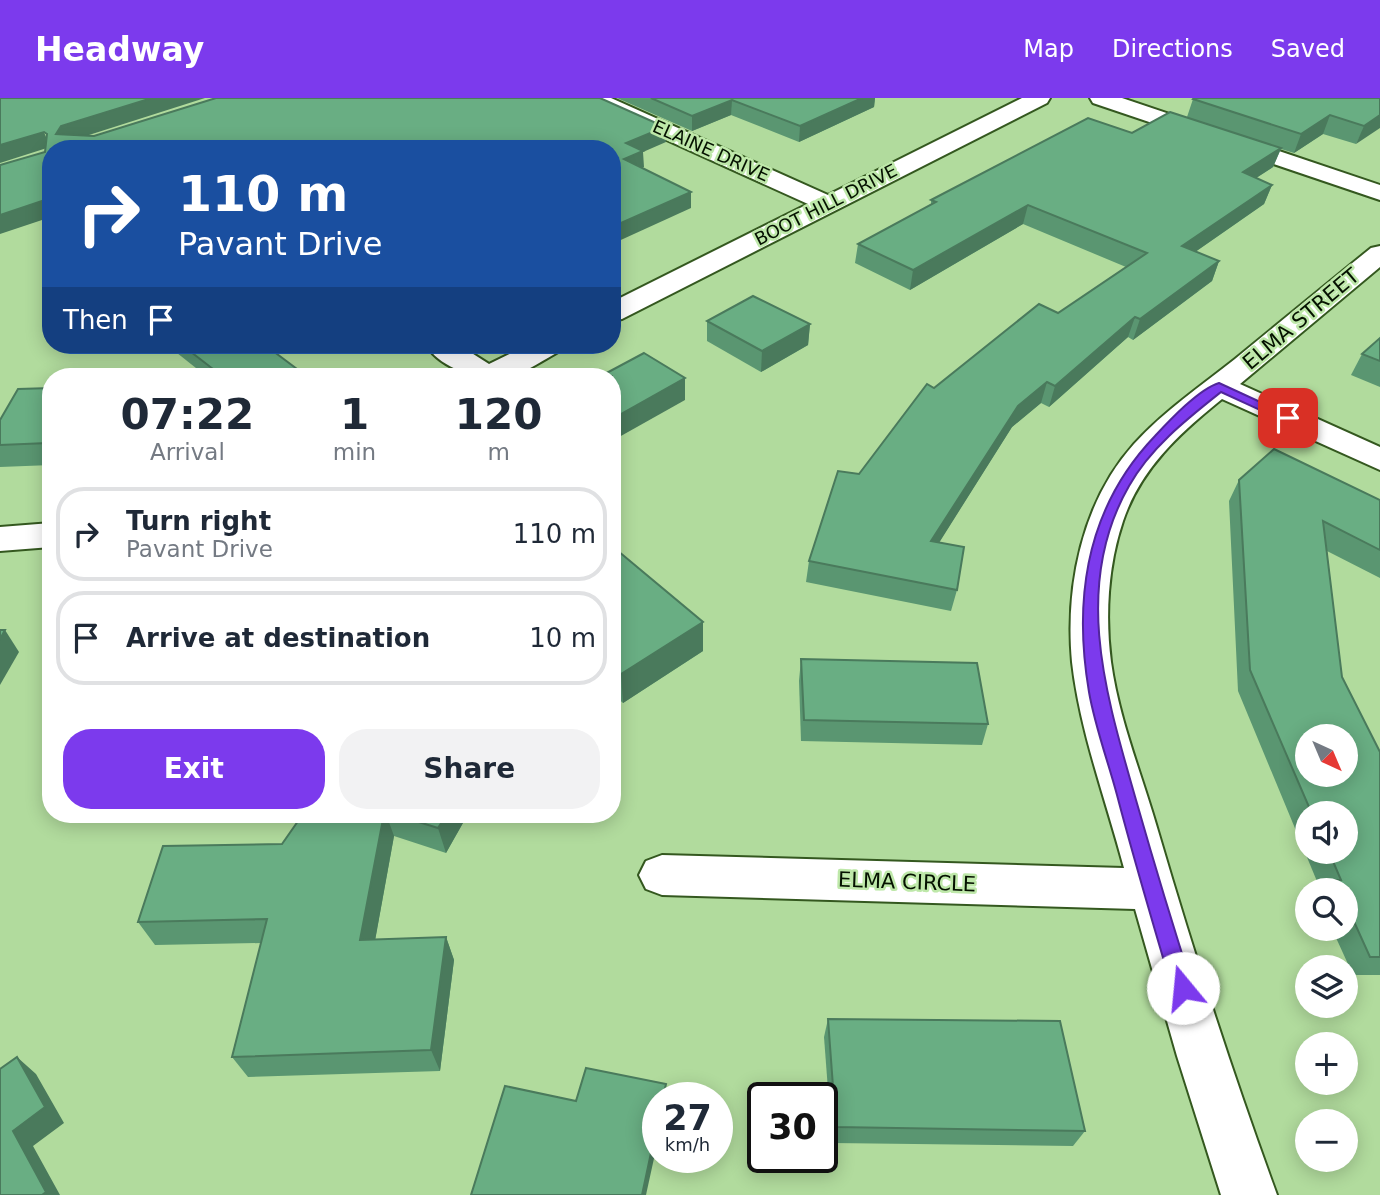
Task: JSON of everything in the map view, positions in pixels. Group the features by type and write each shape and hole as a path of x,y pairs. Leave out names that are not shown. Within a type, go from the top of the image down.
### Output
{"street":[{"name":"ELAINE DRIVE","path":"593,98 828,204"},
{"name":"BOOT HILL DRIVE","path":"621,308 1039,98"},
{"path":"1101,98 1380,193"},
{"name":"ELMA STREET","path":"1249,1195 1152,889 1098,694 1090,641 1090,596 1098,553 1121,486 1158,438 1380,254"},
{"path":"454,354 475,368"},
{"path":"503,368 532,354"},
{"path":"1219,386 1380,460"},
{"path":"0,539 42,536"},
{"name":"ELMA CIRCLE","path":"662,875 1152,889"}],"building":[{"path":"0,98 152,98 61,126 56,134 94,136 216,98 600,98 665,127 626,143 643,151 624,159 691,192 621,223 621,140 46,140 47,134 44,132 0,145"},
{"path":"651,98 862,98 800,126 732,100 692,116"},
{"path":"1194,98 1380,98 1380,115 1364,126 1330,115 1301,134"},
{"path":"1170,112 1281,148 1243,172 1272,185 1182,246 1219,261 1140,319 1135,317 1055,386 1047,382 1018,406 931,541 964,547 957,590 809,561 838,471 859,474 927,384 934,388 1039,304 1058,313 1147,253 1028,205 913,270 858,244 936,202 931,200 1088,118 1132,133"},
{"path":"42,153 42,201 0,215 0,165"},
{"path":"753,296 810,324 762,351 707,321"},
{"path":"1380,338 1380,361 1362,354"},
{"path":"644,353 685,378 621,414 621,368 616,368"},
{"path":"194,354 277,354 296,368 212,368"},
{"path":"42,388 42,443 0,445 0,420 18,389"},
{"path":"1274,449 1380,500 1380,550 1323,521 1342,677 1380,752 1380,957 1370,957 1358,930 1358,878 1340,878 1334,864 1358,864 1358,801 1306,801 1301,788 1358,788 1358,724 1295,724 1295,775 1250,670 1239,480"},
{"path":"621,554 703,622 621,674"},
{"path":"801,659 977,663 988,724 804,720"},
{"path":"297,823 382,823 360,940 446,937 431,1050 232,1057 267,919 138,922 163,846 282,844"},
{"path":"422,823 441,823 438,828"},
{"path":"828,1019 1060,1021 1085,1131 838,1127 838,1082 833,1082"},
{"path":"17,1057 45,1107 13,1131 46,1192 42,1195 0,1195 0,1069"},
{"path":"586,1068 656,1082 642,1082 642,1173 647,1173 642,1195 471,1195 505,1086 576,1101"}],"route":[{"path":"1183,988 1152,889 1098,694 1090,641 1090,596 1098,553 1121,486 1158,438 1179,419 1219,386 1288,418"}]}
